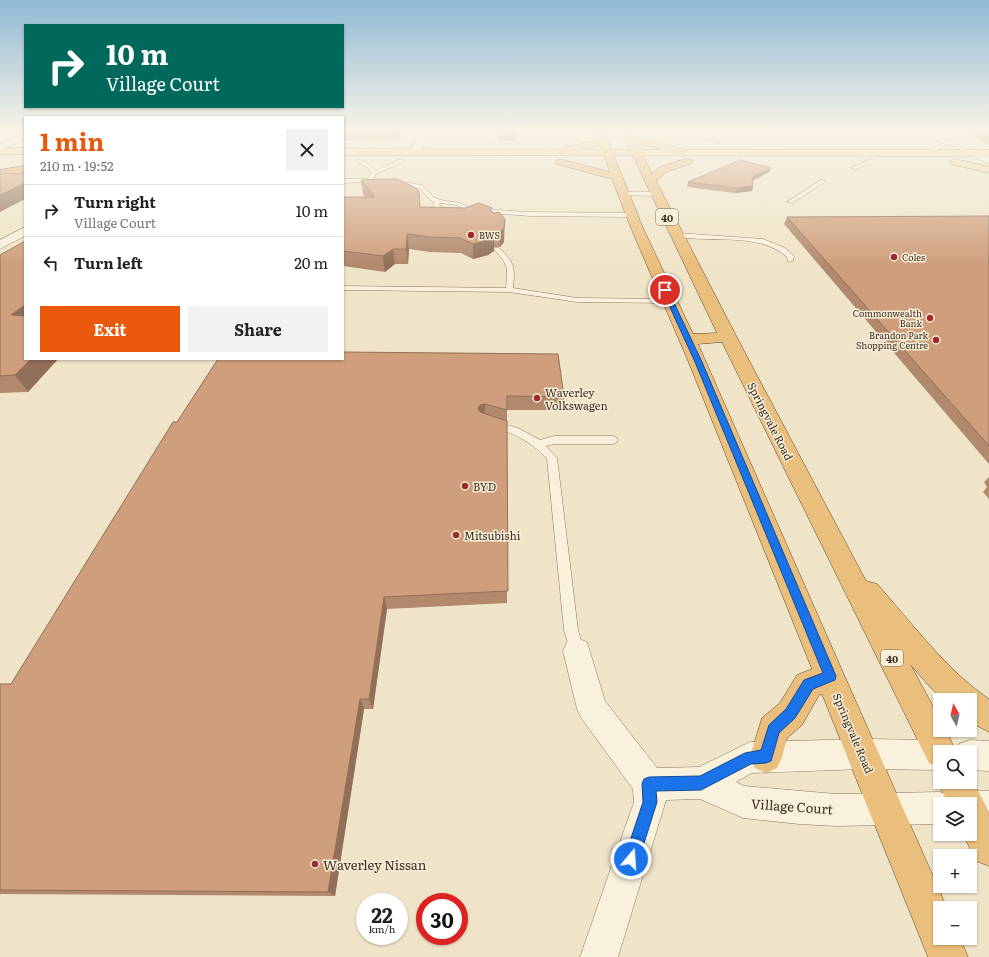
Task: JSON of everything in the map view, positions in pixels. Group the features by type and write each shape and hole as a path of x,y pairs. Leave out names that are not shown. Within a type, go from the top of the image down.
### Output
{"highway":[{"name":"Springvale Road","path":"646,176 935,745"},
{"path":"649,181 657,176"},
{"name":"Springvale Road","path":"617,177 632,215 688,339 887,808 933,921"},
{"path":"688,339 728,337"},
{"path":"844,563 939,676 957,693"},
{"path":"766,757 774,729 791,714 808,685 830,676"},
{"path":"977,709 989,717"},
{"path":"977,825 989,848"},
{"name":"Springvale Road","path":"943,945 948,957"}],"street":[{"path":"0,245 24,232"},
{"path":"577,651 592,709 649,784 650,802 599,957"},
{"name":"Village Court","path":"701,783 750,758 864,754 933,754"},
{"path":"977,755 989,756"},
{"name":"Village Court","path":"649,784 701,783 743,802 816,809 933,808"},
{"path":"977,807 989,807"}],"lane":[{"path":"370,181 373,176"},
{"path":"344,181 377,181"},
{"path":"790,202 823,181"},
{"path":"385,182 399,182 419,186 437,201 458,203 467,208 467,211"},
{"path":"624,194 656,194"},
{"path":"437,201 436,206 446,211 632,215"},
{"path":"499,222 500,213"},
{"path":"677,235 762,241 788,252 791,256 790,261"},
{"path":"497,249 506,256 511,265 509,290"},
{"path":"344,288 509,290 577,300 670,301"},
{"path":"485,422 514,430 539,444 552,458 571,630 577,651"},
{"path":"539,444 554,440 613,440"}],"building":[{"path":"0,176 24,176 24,183 0,195"},
{"path":"703,176 755,176 752,177 753,186 737,188 688,182"},
{"path":"397,179 419,191 420,207 465,208 479,203 492,208 490,210 494,213 499,212 505,219 504,228 500,232 494,232 492,234 494,236 488,240 473,244 460,238 429,237 407,234 406,249 393,249 383,256 344,251 344,197 375,197 361,180"},
{"name":"Brandon Park Shopping Centre","path":"989,216 989,446 787,217"},
{"path":"24,242 24,306 11,315 24,316 24,360 30,360 15,375 0,376 0,255"},
{"path":"344,352 558,354 564,397 507,396 507,410 485,404 480,405 478,408 480,412 507,421 508,591 384,597 369,699 360,699 328,892 0,890 0,684 11,684 173,422 177,422 217,360 344,360"}],"place":[{"name":"BWS","path":"471,235"},
{"name":"Coles","path":"894,257"},
{"name":"Commonwealth Bank","path":"930,318"},
{"name":"Brandon Park Shopping Centre","path":"936,340"},
{"name":"Waverley Volkswagen","path":"537,398"},
{"name":"BYD","path":"465,486"},
{"name":"Mitsubishi","path":"456,535"},
{"name":"Waverley Nissan","path":"315,864"}],"route":[{"path":"631,859 650,802 649,784 701,783 750,758 766,757 774,729 791,714 808,685 830,676 698,362 665,290"}]}
